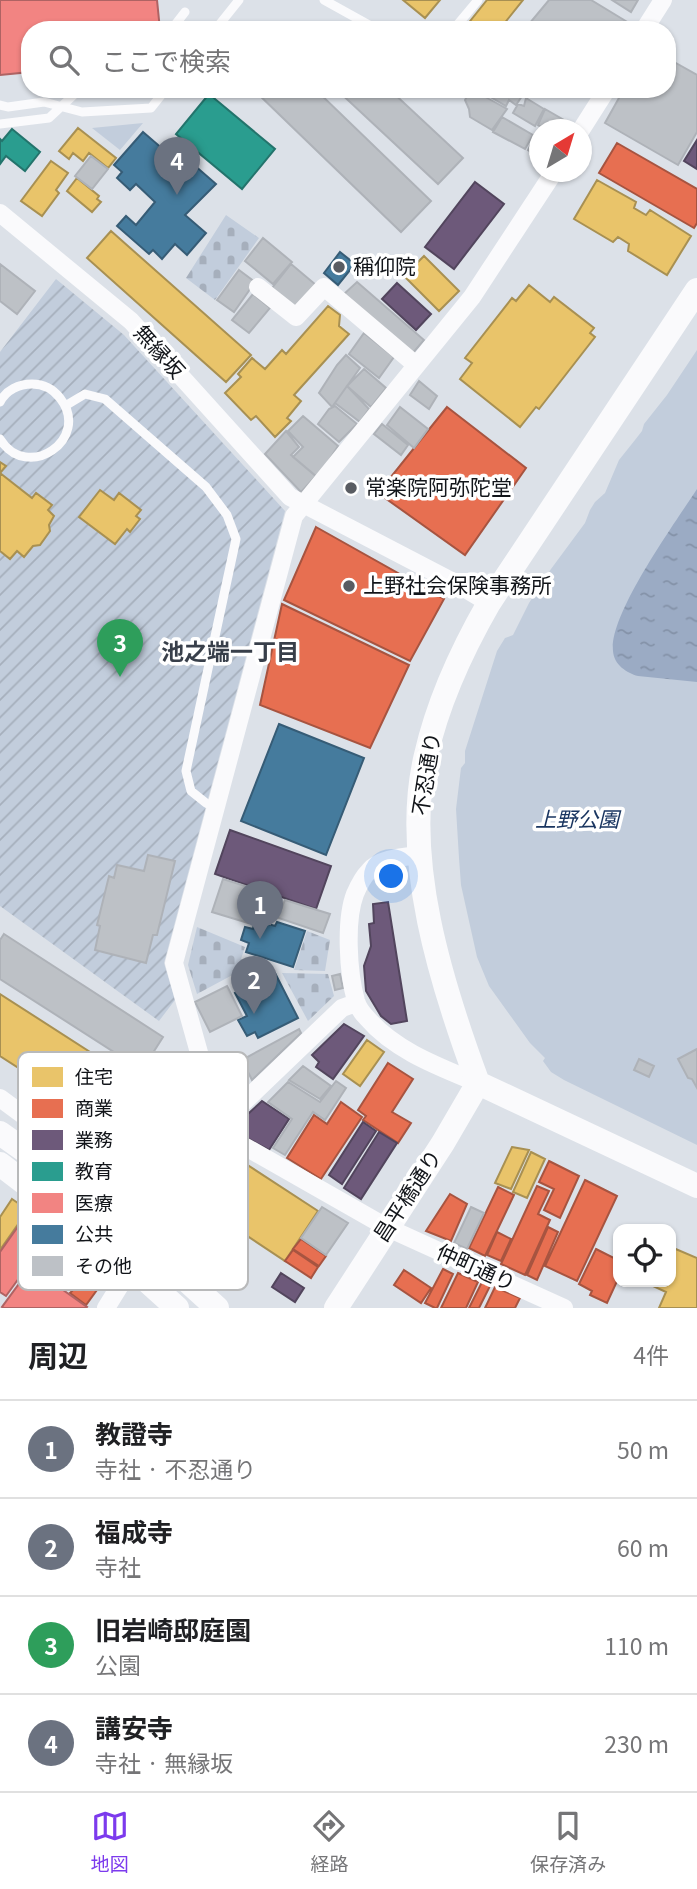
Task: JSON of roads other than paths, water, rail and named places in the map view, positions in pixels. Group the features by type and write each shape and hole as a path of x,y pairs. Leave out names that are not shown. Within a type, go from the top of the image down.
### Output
{"main road":[{"name":"不忍通り","path":"478,1083 457,1027 435,943 419,855 418,822 425,756 453,673 489,603 697,290"},
{"path":"478,1083 697,1186"},
{"name":"昌平橋通り","path":"336,1308 443,1143 478,1083"},
{"path":"0,1164 18,1178"},
{"path":"158,1290 177,1308"},
{"path":"197,1290 217,1308"}],"street":[{"path":"650,21 663,0"},
{"path":"588,119 601,98"},
{"path":"199,1052 174,963 294,516 472,297 547,182"},
{"name":"無縁坂","path":"0,214 131,321 290,496 489,603"},
{"path":"258,288 296,317 324,287 416,365"},
{"path":"419,855 389,860 370,869 355,894 350,920 349,955 356,1003 384,1035 418,1056 478,1083"},
{"path":"248,1098 342,1008 356,1003"},
{"path":"0,1098 18,1111"},
{"path":"0,1108 5,1137"},
{"name":"仲町通り","path":"248,1148 388,1228 564,1308"},
{"path":"106,1308 117,1290"}],"lane":[{"path":"222,21 239,0"},
{"path":"324,0 362,21"},
{"path":"460,21 478,0"},
{"path":"178,21 184,12"},
{"path":"0,124 49,118 70,98"},
{"path":"0,105 8,107 44,102 82,111 114,111 151,108 159,98"},
{"path":"0,402 12,389 23,384 36,384 58,395 68,417 68,429 63,440 56,449 45,455 22,456 11,452 0,439"},
{"path":"65,406 85,394 105,399 206,487 227,515 236,538 186,771 191,791 216,808"}],"water":[{"path":"697,489 697,682 634,675 622,668 614,656 615,635 621,615 645,569"}],"place":[{"name":"講安寺","path":"177,195"},
{"name":"稱仰院","path":"339,267"},
{"name":"常楽院阿弥陀堂","path":"351,488"},
{"name":"上野社会保険事務所","path":"349,586"},
{"name":"旧岩崎邸庭園","path":"120,677"},
{"name":"教證寺","path":"260,939"},
{"name":"福成寺","path":"254,1014"}],"district":[{"name":"池之端一丁目","path":"230,652"}],"park label":[{"name":"上野公園","path":"577,820"}]}
